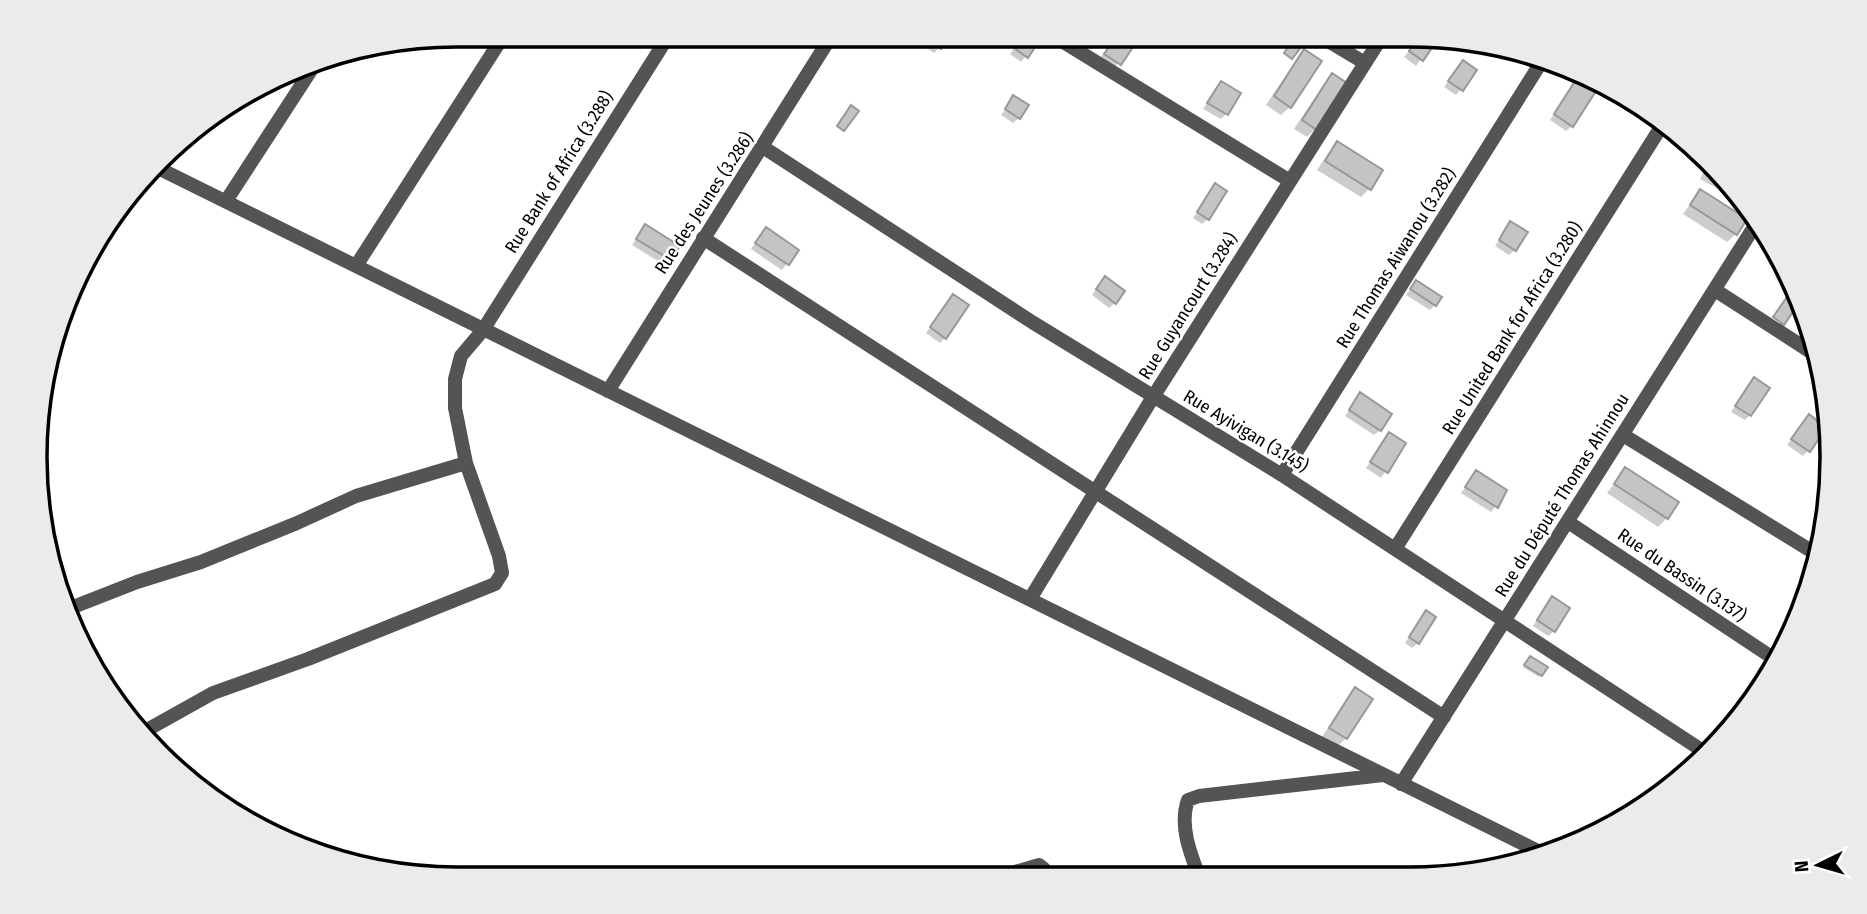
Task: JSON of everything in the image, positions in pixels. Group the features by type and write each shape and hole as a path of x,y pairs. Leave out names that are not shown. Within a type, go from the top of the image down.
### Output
{"street":[{"path":"356,266 496,47"},
{"name":"Rue Bank of Africa (3.288)","path":"150,728 213,693 308,659 495,584 502,572 499,556 466,463 455,408 455,379 461,356 483,330 660,47"},
{"name":"Rue des Jeunes (3.286)","path":"608,391 824,47"},
{"path":"1072,47 1290,181"},
{"path":"1337,47 1365,64"},
{"name":"Rue Guyancourt (3.284)","path":"1030,599 1153,397 1376,47"},
{"name":"Rue Thomas Aiwanou (3.282)","path":"1282,475 1538,68"},
{"path":"226,201 308,75"},
{"name":"Rue United Bank for Africa (3.280)","path":"1395,549 1658,131"},
{"name":"Rue Ayivigan (3.145)","path":"762,147 1032,322 1282,475 1699,748"},
{"path":"164,171 1532,848"},
{"name":"Rue du Député Thomas Ahinnou","path":"1401,784 1752,230"},
{"path":"703,238 1444,717"},
{"path":"1715,290 1805,348"},
{"path":"1623,435 1809,549"},
{"path":"75,606 137,582 201,562 355,496 466,463"},
{"name":"Rue du Bassin (3.137)","path":"1568,522 1768,655"},
{"path":"1196,867 1185,833 1188,800 1384,775"}],"building":[{"path":"1015,47 1035,47 1028,58"},
{"path":"1109,47 1133,47 1121,65 1104,54"},
{"path":"1288,47 1301,47 1292,59 1284,53"},
{"path":"1412,47 1432,48 1423,61 1409,51"},
{"path":"1304,49 1322,61 1291,108 1274,96"},
{"path":"1463,60 1477,70 1463,91 1448,81"},
{"path":"1332,73 1347,83 1317,130 1302,120"},
{"path":"1221,81 1241,93 1228,115 1207,103"},
{"path":"1575,82 1595,92 1573,127 1554,114"},
{"path":"1013,95 1029,105 1020,119 1005,109"},
{"path":"851,105 859,111 844,131 837,126"},
{"path":"1337,141 1383,170 1371,190 1325,161"},
{"path":"1215,183 1227,191 1209,220 1197,212"},
{"path":"1700,189 1740,215 1745,222 1737,235 1690,205"},
{"path":"1510,221 1528,232 1516,251 1499,240"},
{"path":"645,224 680,246 671,260 636,239"},
{"path":"766,227 799,250 789,265 755,243"},
{"path":"1105,276 1125,291 1116,304 1096,289"},
{"path":"1416,280 1442,297 1436,306 1410,289"},
{"path":"953,294 969,305 946,339 930,327"},
{"path":"1787,297 1793,312 1784,325 1773,317"},
{"path":"1754,377 1770,388 1751,416 1735,406"},
{"path":"1360,392 1392,414 1381,431 1349,410"},
{"path":"1809,414 1818,421 1819,438 1810,452 1791,439"},
{"path":"1389,432 1406,443 1388,473 1370,462"},
{"path":"1625,467 1679,502 1668,519 1614,484"},
{"path":"1476,470 1507,490 1498,508 1465,487"},
{"path":"1552,596 1570,608 1555,632 1537,620"},
{"path":"1426,610 1436,617 1419,644 1409,637"},
{"path":"1530,656 1548,667 1542,676 1524,665"},
{"path":"1355,687 1373,699 1347,739 1329,728"}]}
